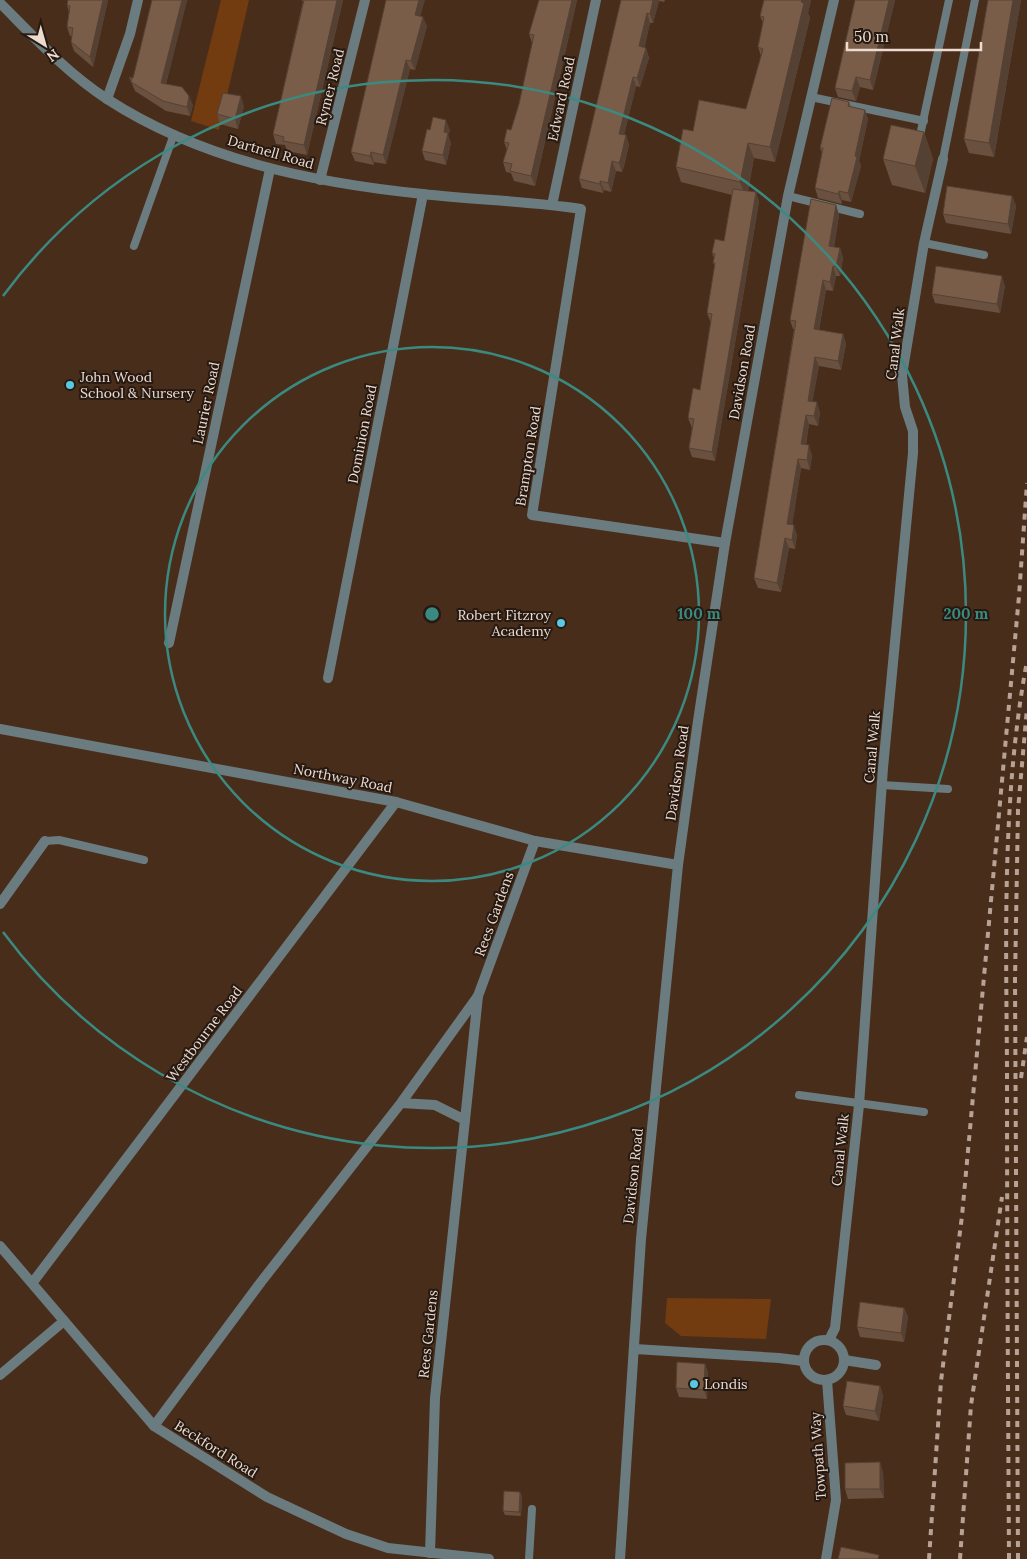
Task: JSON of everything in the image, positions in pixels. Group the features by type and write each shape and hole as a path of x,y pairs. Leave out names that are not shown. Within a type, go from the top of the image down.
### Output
{"street":[{"path":"107,100 130,34 138,0"},
{"name":"Rymer Road","path":"320,180 365,0"},
{"name":"Edward Road","path":"552,205 596,0"},
{"name":"Davidson Road","path":"620,1559 641,1239 678,865 725,543 788,196 834,0"},
{"name":"Dartnell Road","path":"0,4 78,79 107,100 199,146 270,169 320,180 423,194 581,209"},
{"name":"Canal Walk","path":"829,1340 835,1328 859,1105 882,785 913,453 913,431 905,408 902,375 924,243 943,158"},
{"name":"Laurier Road","path":"169,643 270,169"},
{"name":"Dominion Road","path":"328,678 423,194"},
{"name":"Brampton Road","path":"581,209 532,515 725,543"},
{"name":"Northway Road","path":"0,729 396,802 535,841 678,865"},
{"name":"Westbourne Road","path":"33,1282 396,802"},
{"path":"0,904 45,841"},
{"name":"Rees Gardens","path":"430,1553 435,1398 478,996 535,841"},
{"name":"Rees Gardens","path":"154,1426 261,1282 401,1103 478,996"},
{"path":"401,1103 435,1105 465,1120"},
{"name":"Beckford Road","path":"0,1246 33,1282 154,1426 267,1497 346,1534 388,1548 489,1559"},
{"path":"0,1375 64,1321"},
{"path":"817,1340 829,1340 840,1348 844,1360 839,1373 827,1380 820,1380 811,1376 803,1361 804,1354 811,1344 817,1340"},
{"path":"635,1349 803,1361"},
{"path":"844,1360 876,1365"},
{"name":"Towpath Way","path":"826,1559 836,1500 827,1380"}],"lane":[{"path":"917,151 949,0"},
{"path":"943,158 975,0"},
{"path":"810,97 924,121"},
{"path":"134,246 174,134"},
{"path":"788,196 860,214"},
{"path":"924,243 984,255"},
{"path":"882,785 948,789"},
{"path":"45,841 59,840 144,860"},
{"path":"799,1095 859,1105 924,1112"},
{"path":"529,1559 532,1509"}],"shaded area":[{"path":"221,0 249,0 219,130 191,121"},
{"path":"667,1298 771,1299 766,1339 681,1336 665,1323"}],"building":[{"path":"68,0 103,0 90,57 71,42 73,28 67,27 70,6 67,5"},
{"path":"152,0 182,0 161,83 182,87 189,96 187,107 163,101 131,82 132,79 129,77 133,78"},
{"path":"304,0 337,0 304,145 283,141 284,137 273,134"},
{"path":"386,0 419,0 415,15 423,17 411,61 406,60 383,155 371,152 370,156 351,152"},
{"path":"539,0 572,0 531,176 510,171 512,164 503,162 509,143 504,142 507,129 511,130 519,104 534,35 529,34"},
{"path":"621,0 653,0 650,14 647,13 639,46 646,48 637,78 633,77 619,134 626,135 621,157 619,163 612,161 608,183 600,181 600,184 579,179"},
{"path":"764,0 802,0 801,2 804,3 770,147 748,143 740,182 676,167 683,129 693,131 699,100 746,109 763,49 758,47 764,17 760,16"},
{"path":"855,0 889,0 870,80 856,77 852,91 835,88"},
{"path":"988,0 1013,0 989,143 964,139"},
{"path":"223,93 241,96 235,119 217,114"},
{"path":"832,98 849,102 848,106 865,110 855,156 857,157 848,193 839,191 838,194 815,188 823,148 820,148"},
{"path":"433,117 446,120 444,132 448,133 443,155 422,151 427,129 430,130"},
{"path":"891,125 924,132 915,166 883,159"},
{"path":"947,186 1012,196 1008,224 943,214"},
{"path":"733,189 756,192 712,452 689,448 694,419 688,418 693,388 700,390 712,314 707,313 715,263 713,263 715,254 712,253 715,239 724,241"},
{"path":"811,199 836,205 829,246 840,248 836,267 833,266 830,282 823,280 814,329 843,334 838,361 815,357 808,401 817,402 814,416 806,415 801,444 809,445 807,460 798,459 787,524 794,525 792,540 785,538 777,583 754,578 796,321 790,320"},
{"path":"936,266 1002,276 997,304 932,294"},
{"path":"860,1302 904,1308 901,1333 857,1327"},
{"path":"677,1362 705,1364 704,1390 676,1388"},
{"path":"847,1381 880,1386 875,1411 843,1406"},
{"path":"880,1462 880,1489 845,1489 845,1463"},
{"path":"504,1491 520,1492 519,1512 503,1511"},
{"path":"841,1547 879,1555 878,1559 838,1559"}],"railway":[{"path":"929,1559 941,1381 962,1216 1019,596 1027,483"},
{"path":"1009,1559 1007,863 1013,761 1027,661"},
{"path":"1018,1559 1015,980 1018,810 1027,708"},
{"path":"1021,1078 1027,1037"},
{"path":"960,1559 971,1405 1002,1197"}],"place":[{"name":"John Wood School & Nursery","path":"70,385"},
{"name":"Robert Fitzroy Academy","path":"561,623"},
{"name":"Londis","path":"694,1384"}]}
